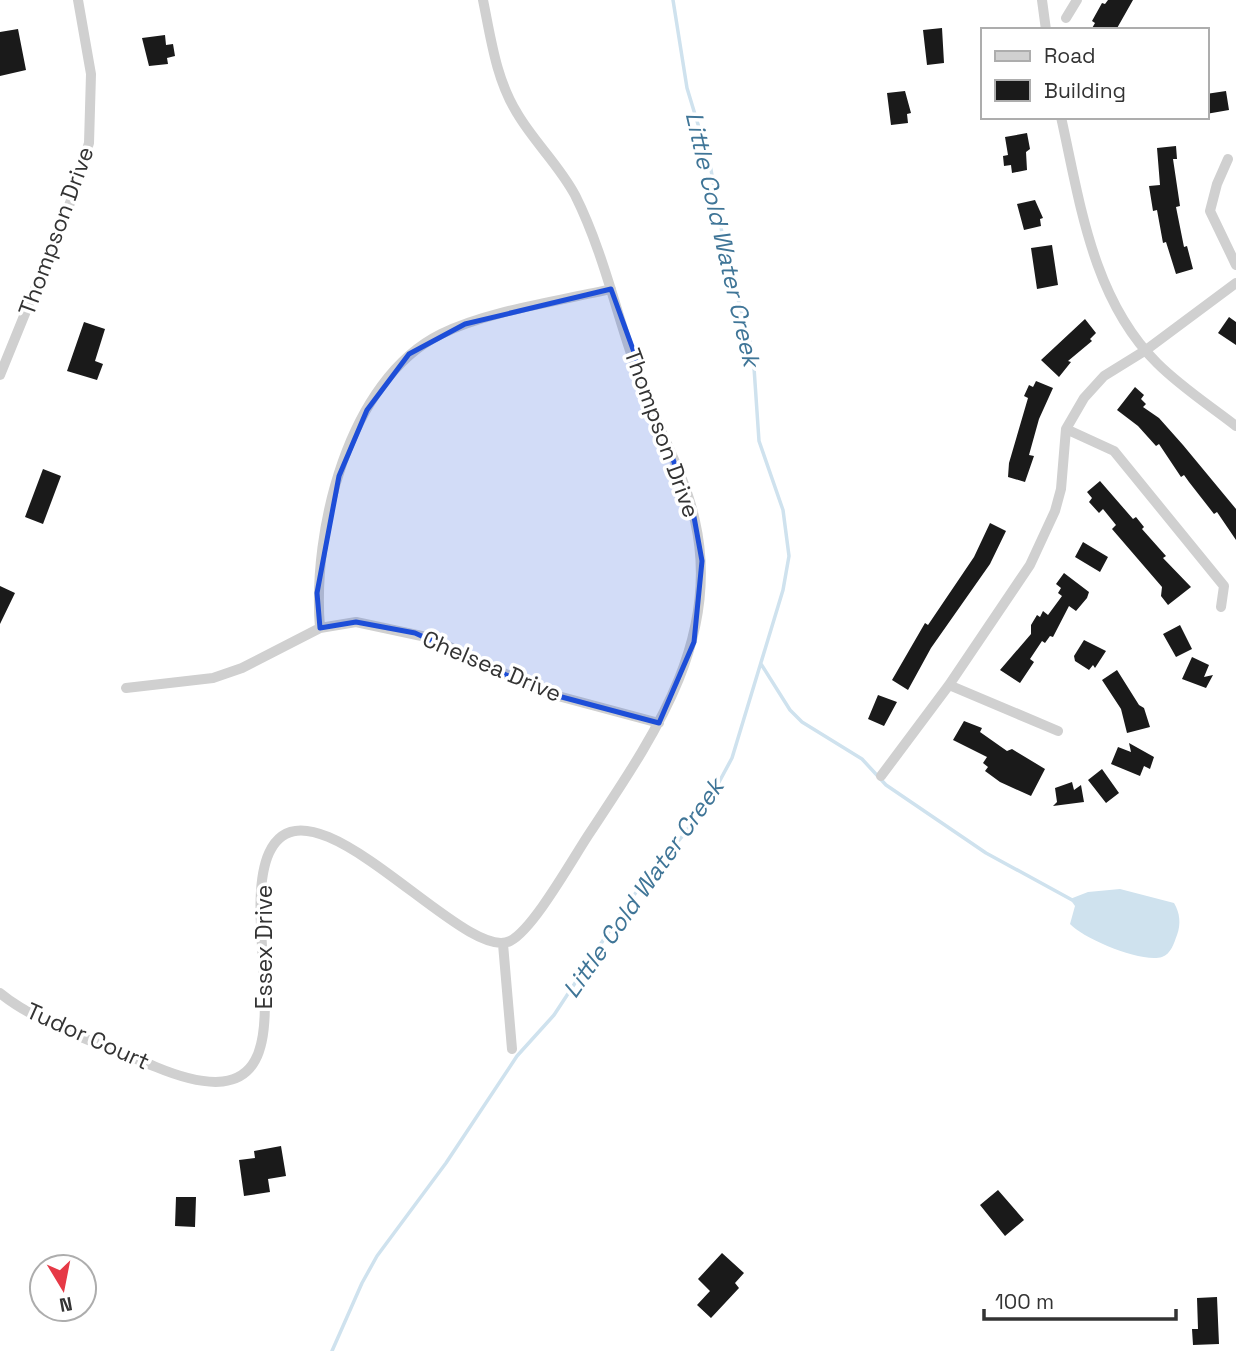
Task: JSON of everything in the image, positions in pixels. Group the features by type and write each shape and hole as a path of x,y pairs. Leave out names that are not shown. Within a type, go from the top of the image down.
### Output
{"street":[{"name":"Thompson Drive","path":"0,375 70,203 89,143 91,74 78,0"},
{"name":"Thompson Drive","path":"483,0 503,85 515,111 571,188 592,234 642,385 694,517 702,561 701,600 694,642 675,694 534,916 513,940 503,944"},
{"path":"1042,0 1046,28"},
{"path":"1066,18 1076,0"},
{"path":"1061,119 1084,221 1101,275 1122,317 1146,351 1194,396 1236,426"},
{"path":"1228,159 1210,211 1236,265"},
{"path":"881,776 949,685 1030,565 1044,538 1061,489 1066,429 1084,398 1104,376 1146,351 1236,283"},
{"path":"320,628 317,593 339,476 352,436 398,364 424,344 465,324 611,289"},
{"path":"1066,429 1114,451 1224,586 1222,607"},
{"name":"Chelsea Drive","path":"126,688 228,674 320,628 356,622 415,633 449,645 513,680 543,692 659,723"},
{"path":"949,685 1058,731"},
{"name":"Essex Drive","path":"178,1076 205,1083 233,1080 253,1066 261,1054 264,1031 262,889 265,864 273,846 286,833 302,831 333,841 405,885 474,934 493,944 503,944"},
{"path":"503,944 512,1049"},
{"name":"Tudor Court","path":"0,993 38,1016 178,1076"}],"highlighted area":[{"path":"611,289 694,517 702,561 694,642 659,723 543,692 415,633 356,622 320,628 317,593 339,476 367,410 409,354 465,324"}],"water":[{"path":"1120,889 1174,903 1179,915 1179,927 1173,945 1165,956 1153,958 1127,953 1087,936 1070,924 1075,906 1070,899 1088,892"}],"building":[{"path":"1108,0 1133,0 1117,28 1092,28 1095,23 1092,21 1102,3 1105,4"},
{"path":"942,28 944,63 927,65 923,30"},
{"path":"18,29 26,70 0,76 0,32"},
{"path":"165,35 166,45 173,44 175,56 167,58 168,64 149,66 142,38"},
{"path":"905,91 911,113 907,114 908,123 891,125 887,93"},
{"path":"1226,91 1229,110 1208,114 1208,94"},
{"path":"1027,133 1030,149 1026,152 1027,170 1012,173 1011,165 1004,166 1003,156 1008,155 1005,137"},
{"path":"1176,146 1177,159 1173,159 1180,206 1176,207 1184,247 1187,246 1193,269 1176,274 1166,242 1163,243 1157,210 1153,211 1149,186 1160,185 1157,148"},
{"path":"1035,200 1043,218 1040,219 1041,226 1024,230 1017,204"},
{"path":"1052,245 1058,285 1037,289 1031,248"},
{"path":"1229,317 1236,322 1236,345 1218,333"},
{"path":"1085,319 1096,333 1090,339 1092,341 1068,361 1071,362 1059,377 1041,360"},
{"path":"84,322 105,329 95,361 103,364 97,380 67,371"},
{"path":"1036,381 1053,388 1039,419 1029,455 1034,456 1025,482 1008,477 1009,463 1028,398 1024,396 1029,385 1033,387"},
{"path":"1135,387 1144,395 1141,399 1146,404 1143,407 1159,418 1236,509 1236,540 1217,512 1214,514 1184,475 1181,477 1159,444 1156,446 1138,426 1117,410"},
{"path":"43,469 61,476 43,524 25,517"},
{"path":"1100,481 1133,519 1136,517 1144,527 1142,529 1166,556 1163,558 1191,587 1168,605 1161,596 1162,587 1112,529 1116,525 1103,509 1099,513 1089,502 1092,498 1087,492"},
{"path":"990,523 1006,531 990,564 931,648 908,690 892,680 925,623 928,625 974,557"},
{"path":"1083,542 1108,557 1100,572 1075,557"},
{"path":"1064,573 1089,592 1087,598 1076,611 1069,606 1053,637 1050,636 1045,643 1042,641 1030,659 1034,662 1020,683 1000,670 1031,634 1031,625 1037,615 1040,617 1043,611 1048,615 1062,596 1058,593 1061,588 1056,584"},
{"path":"0,586 15,593 0,624"},
{"path":"1180,625 1192,649 1176,657 1163,634"},
{"path":"1084,640 1106,651 1095,668 1093,665 1089,670 1075,661 1074,656"},
{"path":"1192,657 1209,665 1204,677 1213,675 1206,688 1182,679"},
{"path":"1117,670 1139,705 1144,708 1150,727 1127,733 1121,709 1102,680"},
{"path":"878,695 897,702 884,726 868,719"},
{"path":"964,721 982,728 980,732 1007,751 1012,749 1045,769 1031,796 1000,782 985,771 988,767 983,763 987,757 953,740"},
{"path":"1129,743 1154,757 1150,769 1144,766 1140,776 1111,764 1118,747 1131,752"},
{"path":"1102,769 1119,793 1106,803 1088,780"},
{"path":"1072,782 1074,790 1081,785 1084,802 1053,806 1057,802 1055,788"},
{"path":"281,1146 286,1176 268,1179 270,1192 244,1196 239,1160 255,1158 254,1151"},
{"path":"998,1190 1024,1220 1005,1236 980,1205"},
{"path":"176,1197 196,1197 195,1227 175,1226"},
{"path":"722,1253 744,1273 735,1283 739,1288 711,1318 697,1305 710,1291 698,1279"},
{"path":"1217,1297 1219,1344 1193,1345 1192,1329 1198,1329 1197,1298"}],"waterway":[{"name":"Little Cold Water Creek","path":"332,1351 377,1256 446,1163 517,1056 554,1015 629,901 685,833 718,784 732,758 783,590 789,556 783,510 759,441 753,353 726,256 710,164 687,88 673,0"},
{"path":"761,664 790,710 802,722 862,759 886,785 986,853 1074,901"}]}
